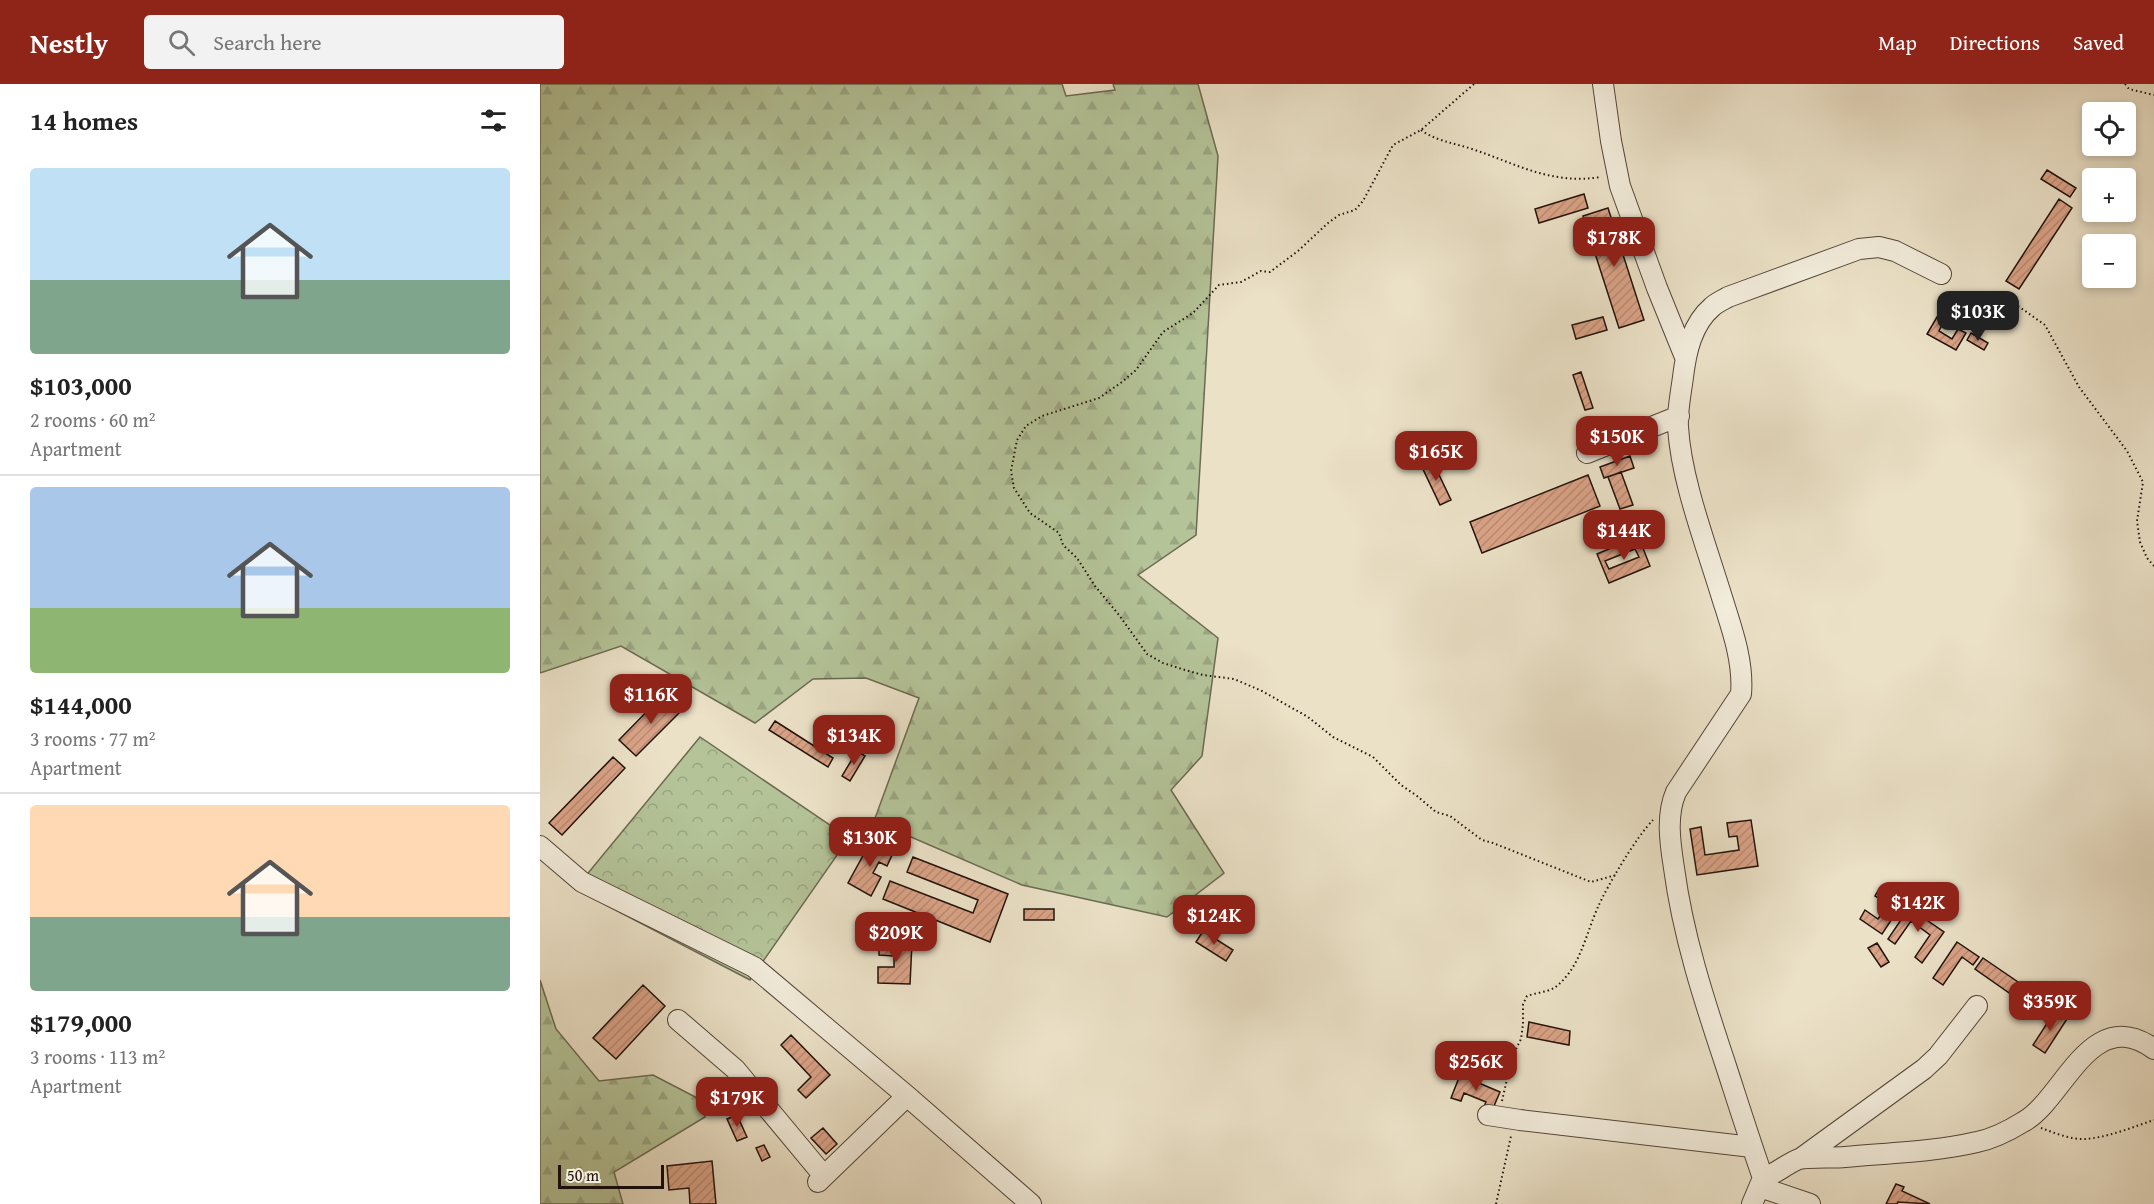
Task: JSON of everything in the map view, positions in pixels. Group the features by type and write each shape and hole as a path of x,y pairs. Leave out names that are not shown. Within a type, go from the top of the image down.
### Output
{"street":[{"path":"1603,84 1617,171 1657,288 1685,357"},
{"path":"1758,1190 1752,1147 1699,986 1686,939 1671,848 1670,805 1676,792 1742,694 1741,668 1730,622 1694,508 1681,447 1678,426 1685,357 1692,334 1712,307 1744,291 1859,249 1879,248 1895,251 1941,274"},
{"path":"1587,453 1679,416"},
{"path":"540,846 582,882 754,967 1031,1204"},
{"path":"1758,1190 1775,1174 1800,1159 1924,1069 1938,1056 1977,1006"},
{"path":"678,1020 735,1069 821,1179 907,1096"},
{"path":"1800,1159 1909,1151 1979,1142 2024,1122 2037,1112 2078,1060 2103,1042 2126,1036 2136,1038 2154,1049"},
{"path":"1493,1115 1752,1147"},
{"path":"1758,1190 1810,1204"}],"path":[{"path":"1474,84 1421,130 1393,145 1363,201 1355,210 1339,215 1328,223 1298,251 1270,272 1261,271 1241,282 1219,285 1193,313 1163,332 1136,370 1099,398 1042,416 1026,426 1015,447 1011,471 1014,488 1030,513 1059,533 1063,545 1077,558 1095,586 1147,654 1163,663 1185,670 1246,683 1308,717 1333,736 1373,757 1388,774 1436,812 1450,816 1482,840 1591,882 1616,875"},
{"path":"2125,84 2129,89 2154,95"},
{"path":"1421,130 1431,137 1479,151 1530,171 1559,178 1580,180 1607,176 1617,171"},
{"path":"2018,306 2045,325 2079,387 2127,451 2143,482 2137,521 2140,542 2147,558 2154,566"},
{"path":"1493,1115 1512,1057 1521,1039 1523,1004 1527,996 1553,989 1574,965 1599,905 1616,875 1648,825 1670,805"},
{"path":"1496,1204 1509,1140 1520,1120"},
{"path":"2024,1122 2058,1134 2086,1139 2115,1133 2154,1120"}],"green space":[{"path":"540,84 1062,84 1066,96 1115,90 1113,84 1198,84 1218,156 1196,535 1138,575 1218,638 1202,756 1171,790 1224,873 1167,917 1022,885 874,821 919,698 866,678 813,679 755,723 621,646 540,673"},
{"path":"700,737 849,838 750,980 575,889"},
{"path":"540,980 556,1029 599,1081 653,1075 705,1102 705,1117 614,1172 623,1204 540,1204"}],"building":[{"path":"2047,170 2076,188 2070,197 2041,179"},
{"path":"1584,194 1588,208 1539,223 1535,209"},
{"path":"2059,199 2072,208 2019,289 2006,281"},
{"path":"1608,208 1644,320 1619,328 1583,216"},
{"path":"1603,317 1607,330 1576,339 1572,325"},
{"path":"1937,317 1944,321 1939,331 1952,339 1958,329 1966,333 1956,350 1927,334"},
{"path":"1971,333 1988,343 1984,350 1967,340"},
{"path":"1581,372 1593,408 1585,410 1573,375"},
{"path":"1630,456 1634,468 1604,478 1600,467"},
{"path":"1432,460 1451,500 1440,505 1421,465"},
{"path":"1621,472 1633,505 1620,509 1608,477"},
{"path":"1588,475 1600,506 1482,553 1470,522"},
{"path":"1639,538 1650,566 1609,583 1597,554 1621,544 1625,553 1605,561 1609,569 1639,557 1635,549 1630,551 1627,543"},
{"path":"665,693 682,710 636,756 619,740"},
{"path":"775,721 833,758 828,767 769,730"},
{"path":"857,751 865,756 850,781 842,776"},
{"path":"613,757 625,768 562,835 549,823"},
{"path":"1751,820 1758,866 1697,875 1690,829 1701,827 1705,855 1739,850 1737,836 1729,837 1727,823"},
{"path":"871,841 893,853 887,866 879,862 873,873 881,877 871,896 848,883"},
{"path":"913,857 1008,894 990,942 883,899 890,881 973,913 978,900 907,872"},
{"path":"1879,889 1902,904 1882,934 1860,919 1865,910 1878,919 1888,904 1875,896"},
{"path":"1909,908 1944,932 1922,963 1915,957 1930,935 1911,921 1895,944 1888,939"},
{"path":"1024,909 1054,909 1054,920 1024,920"},
{"path":"1203,931 1233,950 1226,961 1196,942"},
{"path":"879,942 912,943 910,984 878,983 878,967 894,967 894,956 879,955"},
{"path":"1957,942 1979,957 1973,965 1962,957 1943,985 1933,978"},
{"path":"1877,943 1889,962 1881,967 1868,948"},
{"path":"1983,958 2043,999 2035,1011 1975,969"},
{"path":"643,985 665,1006 616,1059 593,1038"},
{"path":"2055,1011 2067,1019 2045,1053 2033,1045"},
{"path":"1529,1022 1570,1031 1569,1045 1527,1037"},
{"path":"791,1035 830,1075 806,1098 798,1090 811,1077 781,1045"},
{"path":"1460,1075 1500,1092 1491,1113 1483,1109 1486,1102 1464,1093 1461,1101 1451,1098"},
{"path":"737,1115 747,1137 737,1141 727,1119"},
{"path":"823,1128 837,1144 826,1154 811,1138"},
{"path":"764,1145 770,1157 762,1161 756,1148"},
{"path":"712,1161 716,1204 690,1204 689,1188 669,1190 667,1166"},
{"path":"1896,1184 1904,1187 1902,1191 1930,1204 1898,1202 1897,1204 1886,1204"}]}
